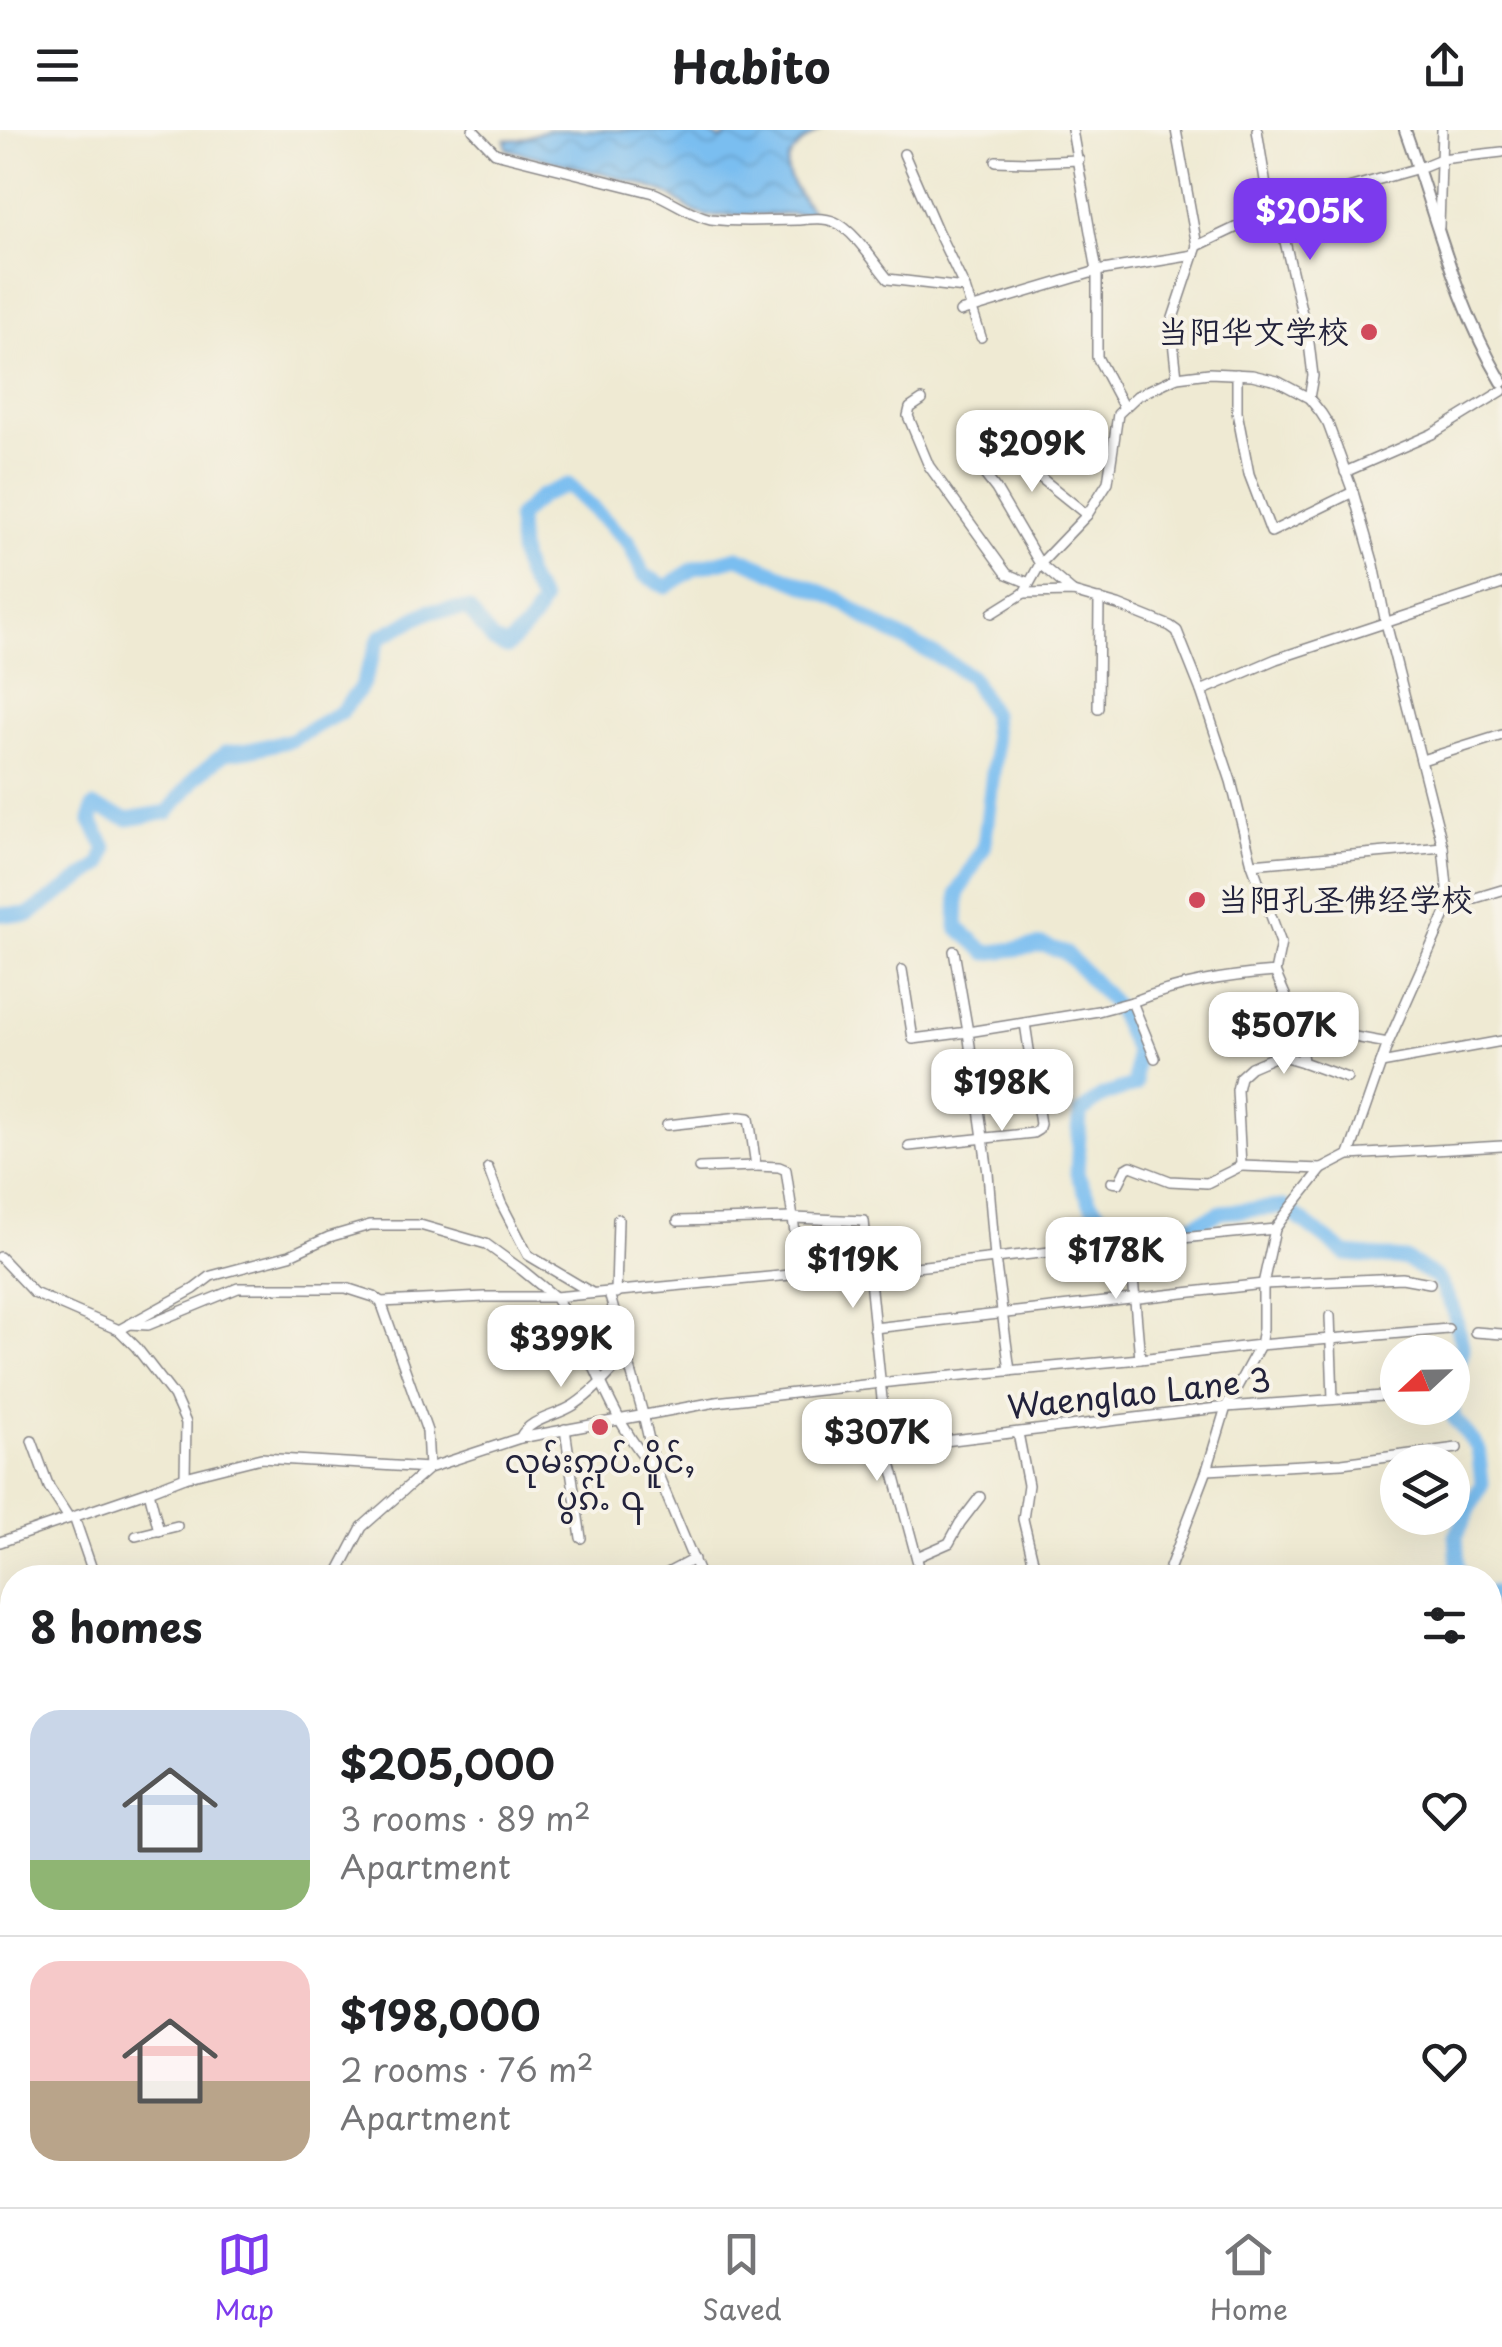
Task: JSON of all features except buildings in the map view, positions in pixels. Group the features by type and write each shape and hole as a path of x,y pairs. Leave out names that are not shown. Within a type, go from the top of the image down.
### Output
{"street":[{"path":"473,130 495,153 654,193 696,215 732,221 823,219 838,223 888,279 965,288"},
{"path":"1072,130 1097,270 1097,357 1124,408"},
{"path":"1176,130 1195,250 1171,324 1177,377"},
{"path":"1257,130 1268,199 1277,208 1309,343 1313,376 1309,398"},
{"path":"1405,130 1453,281 1502,382"},
{"path":"1439,228 1442,130"},
{"path":"966,310 1097,270 1195,250 1277,208 1440,159 1502,152"},
{"path":"904,154 965,288 966,310 981,338"},
{"path":"996,161 1079,160"},
{"path":"1236,374 1237,412 1249,474 1271,532 1352,492"},
{"path":"992,613 1027,588 1040,564 1086,515 1108,482 1118,414 1137,396 1177,377 1252,374 1277,381 1309,398 1328,424 1374,565 1443,847 1449,906 1388,1044 1349,1156"},
{"path":"1345,472 1432,434 1502,391"},
{"path":"922,400 910,408 908,416 929,466 1007,574 1027,588 1072,592 1178,631 1202,690 1252,864 1280,942 1276,972 1298,1027 1303,1062"},
{"path":"1007,444 1031,470 1086,515"},
{"path":"978,466 1040,564 1072,592"},
{"path":"1202,690 1276,659 1502,584"},
{"path":"1098,708 1100,600"},
{"path":"1422,760 1502,735"},
{"path":"1252,864 1443,847"},
{"path":"1449,906 1502,890"},
{"path":"954,951 968,1032 1010,1371"},
{"path":"902,970 913,1038 1098,1011 1214,977 1276,972"},
{"path":"1132,1002 1155,1058"},
{"path":"909,1146 1038,1130 1025,1023"},
{"path":"1260,1026 1298,1027 1388,1044"},
{"path":"1381,1063 1502,1041"},
{"path":"1241,1166 1237,1090 1240,1077 1251,1067 1279,1055 1347,1078"},
{"path":"667,1125 749,1118 756,1166"},
{"path":"1112,1182 1119,1183 1130,1166 1170,1181 1207,1182 1241,1166 1322,1169 1349,1156 1502,1146"},
{"path":"699,1168 756,1166 786,1170 801,1274"},
{"path":"488,1168 528,1255 595,1294"},
{"path":"1171,1565 1226,1407 1260,1345 1264,1284 1276,1230 1322,1169"},
{"path":"618,1219 613,1293 656,1470 696,1565"},
{"path":"678,1220 864,1221 887,1448 920,1565"},
{"path":"123,1327 212,1276 290,1255 329,1237 370,1225 420,1225 486,1244 555,1298 618,1419 656,1470"},
{"path":"380,1302 485,1296 555,1298 801,1274 871,1272 1276,1230"},
{"path":"1130,1243 1140,1359"},
{"path":"0,1257 34,1293 123,1327 148,1325 238,1288 346,1288 374,1297 380,1302 426,1431 429,1468"},
{"path":"874,1328 1264,1284 1402,1278 1430,1283"},
{"path":"1330,1316 1333,1400"},
{"path":"123,1327 174,1396 186,1423 184,1477"},
{"path":"0,1542 184,1477 262,1458 429,1468 520,1438 716,1402 1448,1329"},
{"path":"1475,1332 1502,1334"},
{"path":"520,1438 536,1422 572,1406 628,1354"},
{"name":"Waenglao Lane 3","path":"887,1448 1226,1407 1380,1396"},
{"path":"565,1429 580,1538"},
{"path":"1018,1433 1028,1486 1023,1519 1034,1565"},
{"path":"32,1442 49,1487 72,1517 90,1565"},
{"path":"1207,1470 1380,1457"},
{"path":"342,1565 362,1527 429,1468"},
{"path":"149,1491 158,1530"},
{"path":"918,1557 949,1543 980,1497"},
{"path":"136,1536 177,1526"},
{"path":"683,1565 694,1559"}],"water":[{"path":"547,130 703,130 721,140 732,130 820,130 795,151 787,168 794,187 813,213 707,216 641,184 507,149 505,140"}],"waterway":[{"path":"0,914 28,915 101,865 106,849 91,821 93,807 128,819 168,812 197,776 225,753 291,740 341,712 362,686 380,637 430,611 468,609 493,641 507,647 532,621 542,602 522,562 518,517 541,496 568,485 629,543 643,574 666,587 695,568 738,557 838,599 971,677 992,714 995,755 984,847 958,893 957,927 987,953 1043,945 1066,953 1115,1005 1136,1051 1135,1085 1102,1096 1080,1113 1077,1174 1090,1202 1110,1226 1153,1233 1193,1225 1221,1212 1284,1207 1346,1254 1405,1259 1437,1278 1453,1308 1459,1335"},
{"path":"1458,1565 1456,1536 1482,1483 1478,1448 1460,1425"}],"place":[{"name":"当阳华文学校","path":"1369,332"},
{"name":"当阳孔圣佛经学校","path":"1197,900"},
{"name":"လုမ်းဢုပ်ႉပိူင်ႇ ပွၵ်ႉ ႖","path":"600,1427"}]}
